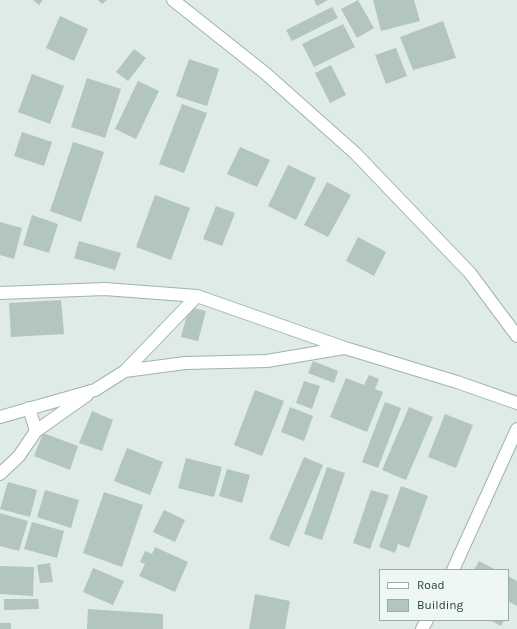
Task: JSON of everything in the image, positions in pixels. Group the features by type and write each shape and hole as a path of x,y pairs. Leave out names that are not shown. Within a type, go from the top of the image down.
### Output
{"street":[{"path":"174,0 265,73 355,153 470,273 517,336"},
{"path":"0,293 105,289 197,296 345,348 457,382 517,403"},
{"path":"0,474 20,456 36,431 94,390 125,371 197,296"},
{"path":"125,371 185,363 267,362 345,348"},
{"path":"0,417 94,390"},
{"path":"29,408 36,431"},
{"path":"453,569 517,429"}],"building":[{"path":"33,0 43,0 39,5"},
{"path":"98,0 107,0 102,4"},
{"path":"314,0 328,0 317,6"},
{"path":"358,0 374,28 357,38 341,9"},
{"path":"373,0 414,0 420,21 381,31"},
{"path":"332,7 338,18 292,41 286,30"},
{"path":"60,16 88,29 74,61 46,48"},
{"path":"443,21 456,58 413,70 400,37"},
{"path":"343,24 355,47 314,67 302,44"},
{"path":"396,48 407,76 386,84 375,55"},
{"path":"134,49 146,58 128,81 116,72"},
{"path":"189,59 219,69 207,106 176,96"},
{"path":"331,65 346,95 330,103 315,73"},
{"path":"32,74 64,86 50,124 18,112"},
{"path":"87,78 121,89 105,138 71,127"},
{"path":"138,81 159,91 136,139 115,129"},
{"path":"182,104 207,113 184,173 159,164"},
{"path":"22,132 52,142 44,166 14,156"},
{"path":"73,142 104,152 81,222 50,211"},
{"path":"240,147 270,160 257,187 227,174"},
{"path":"288,165 316,178 296,220 268,206"},
{"path":"327,182 351,195 328,237 304,225"},
{"path":"155,195 190,208 171,260 136,247"},
{"path":"216,206 235,213 222,246 203,239"},
{"path":"32,215 58,224 49,253 23,245"},
{"path":"0,222 22,228 14,259 0,255"},
{"path":"358,237 386,252 374,276 346,261"},
{"path":"79,241 121,253 115,270 74,258"},
{"path":"61,300 64,334 11,337 9,303"},
{"path":"189,307 206,311 198,341 181,337"},
{"path":"313,361 338,371 334,383 308,373"},
{"path":"369,375 379,379 375,389 383,392 367,432 330,417 346,378 364,385"},
{"path":"304,381 320,386 312,409 296,403"},
{"path":"255,390 284,401 262,456 234,445"},
{"path":"385,402 401,408 378,468 362,462"},
{"path":"290,407 313,416 304,441 281,432"},
{"path":"409,407 433,417 406,480 382,470"},
{"path":"92,411 113,420 102,451 79,443"},
{"path":"445,414 473,425 456,468 428,457"},
{"path":"43,433 78,446 70,470 34,456"},
{"path":"127,448 163,462 150,495 114,481"},
{"path":"304,457 323,465 289,547 269,539"},
{"path":"186,458 222,467 214,497 178,488"},
{"path":"327,467 345,473 322,540 304,534"},
{"path":"227,469 250,475 242,503 219,496"},
{"path":"8,482 37,490 30,517 0,509"},
{"path":"401,486 428,496 409,548 398,544 395,553 379,547"},
{"path":"45,490 79,500 71,528 37,517"},
{"path":"371,490 389,495 370,549 353,543"},
{"path":"104,492 143,505 122,567 83,553"},
{"path":"164,510 185,520 175,542 153,532"},
{"path":"0,513 28,521 19,551 0,546"},
{"path":"32,522 64,531 57,558 24,549"},
{"path":"155,547 188,562 175,592 139,576 145,564 140,562 145,551 152,554"},
{"path":"479,561 494,569 475,569"},
{"path":"50,563 53,582 40,583 37,565"},
{"path":"0,566 34,567 33,596 0,594"},
{"path":"93,568 124,581 113,605 83,592"},
{"path":"509,577 517,581 517,606 509,602"},
{"path":"255,594 290,601 285,629 249,629"},
{"path":"4,599 38,599 39,609 4,610"},
{"path":"88,609 163,614 163,629 87,629"},
{"path":"492,621 504,621 501,626"},
{"path":"0,623 11,623 11,629 0,629"}]}
